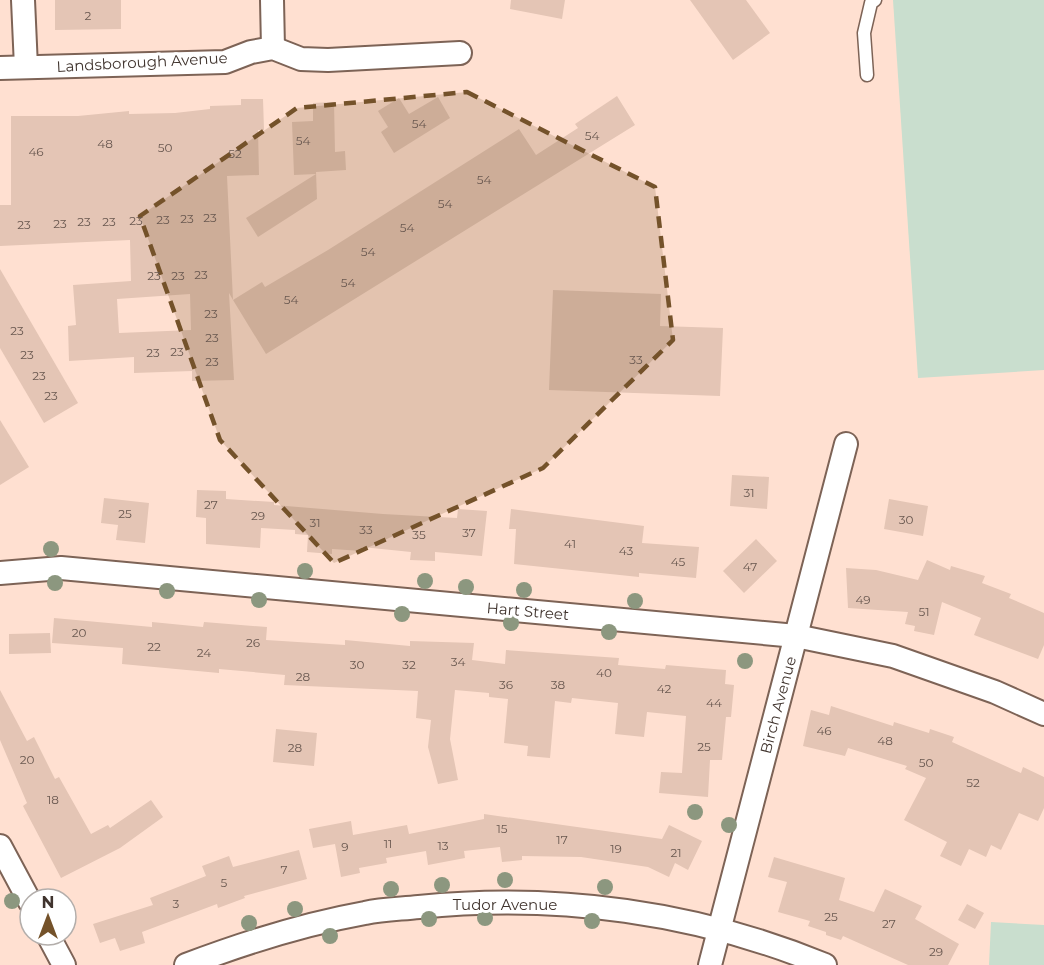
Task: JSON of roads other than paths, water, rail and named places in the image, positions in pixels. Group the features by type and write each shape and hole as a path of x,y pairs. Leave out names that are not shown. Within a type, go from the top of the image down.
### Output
{"street":[{"path":"23,0 26,67"},
{"path":"272,0 273,48 301,59 328,60 460,53"},
{"name":"Landsborough Avenue","path":"0,68 225,62 251,52 273,48"},
{"name":"Birch Avenue","path":"710,965 846,444"},
{"name":"Hart Street","path":"0,573 61,568 796,636 893,656 995,692 1044,714"},
{"path":"0,846 22,887"},
{"name":"Tudor Avenue","path":"186,965 229,949 306,926 367,912 454,903 522,902 595,906 719,929 825,965"},
{"path":"54,947 64,965"}],"lane":[{"path":"867,75 864,33 872,3 875,0"}]}
